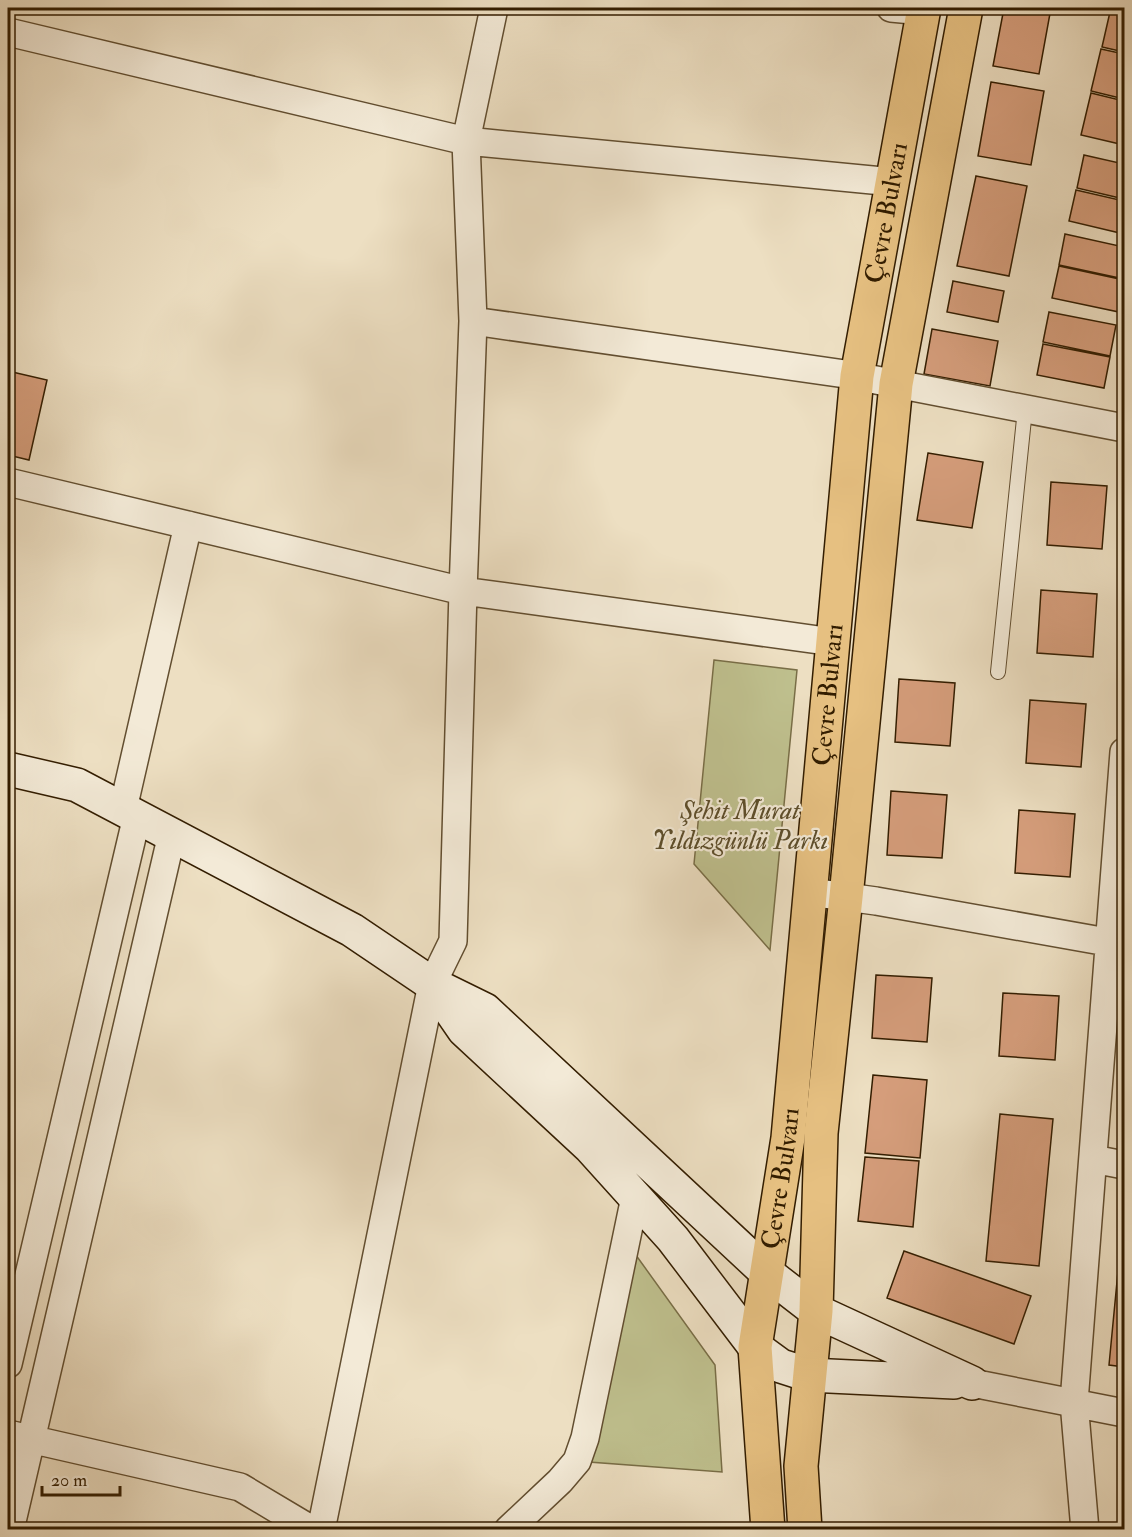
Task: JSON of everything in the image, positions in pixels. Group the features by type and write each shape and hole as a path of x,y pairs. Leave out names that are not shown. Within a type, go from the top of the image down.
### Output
{"main road":[{"name":"Çevre Bulvarı","path":"806,1530 801,1466 816,1311 821,1133 897,384 966,8"},
{"name":"Çevre Bulvarı","path":"768,1530 755,1347 788,1138 856,376 924,9"}],"street":[{"path":"321,1530 432,984 453,941 473,321 466,141 494,8"},
{"path":"891,8 924,9"},
{"path":"8,32 466,141 893,182"},
{"path":"473,321 856,376 1125,428"},
{"path":"8,482 463,591 833,642"},
{"path":"8,1364 130,812 188,525"},
{"path":"1085,1530 1074,1402 1093,1159 1118,944 1125,752"},
{"path":"8,769 77,785 352,930 432,984 485,1010 767,1273 816,1311 972,1383"},
{"path":"10,1530 19,1437 172,834"},
{"path":"810,892 1118,944"},
{"path":"432,984 464,1030 590,1147 673,1239 755,1347 781,1366 809,1375 972,1383 1125,1413"},
{"path":"1093,1159 1125,1165"},
{"path":"508,1530 560,1481 577,1461 585,1438 635,1197"},
{"path":"19,1437 240,1486 312,1530"}],"lane":[{"path":"998,672 1025,409"}],"green space":[{"name":"Şehit Murat Yıldızgünlü Parkı","path":"714,660 797,670 770,950 694,864"},
{"path":"633,1251 715,1365 722,1472 589,1462"}],"building":[{"path":"1004,8 1051,8 1039,74 993,66"},
{"path":"1110,12 1124,15 1124,52 1102,47"},
{"path":"1101,49 1124,54 1124,99 1091,91"},
{"path":"991,82 1044,91 1031,165 978,156"},
{"path":"1091,93 1124,101 1124,145 1081,135"},
{"path":"1084,155 1124,164 1124,199 1077,188"},
{"path":"976,176 1027,186 1009,276 957,266"},
{"path":"1076,190 1124,201 1124,234 1069,221"},
{"path":"1065,234 1124,247 1124,279 1059,265"},
{"path":"1059,266 1124,280 1119,312 1052,298"},
{"path":"953,281 1004,291 998,322 947,312"},
{"path":"1049,312 1116,325 1110,356 1043,342"},
{"path":"932,329 998,341 990,386 924,374"},
{"path":"1043,344 1110,357 1104,388 1037,375"},
{"path":"8,371 47,380 29,460 8,455"},
{"path":"928,453 983,462 972,528 917,520"},
{"path":"1051,482 1107,486 1102,549 1047,545"},
{"path":"1041,590 1097,594 1093,657 1037,653"},
{"path":"899,679 955,683 950,746 895,742"},
{"path":"1030,700 1086,704 1081,767 1026,763"},
{"path":"891,791 947,795 942,858 887,855"},
{"path":"1019,810 1075,814 1070,877 1015,873"},
{"path":"876,975 932,978 927,1042 872,1038"},
{"path":"1003,993 1059,996 1055,1060 999,1056"},
{"path":"873,1075 927,1080 920,1158 865,1153"},
{"path":"1000,1114 1053,1119 1039,1266 986,1261"},
{"path":"865,1157 919,1161 913,1227 858,1221"},
{"path":"1124,1220 1124,1367 1109,1365"},
{"path":"904,1251 1031,1296 1014,1344 887,1298"}]}
